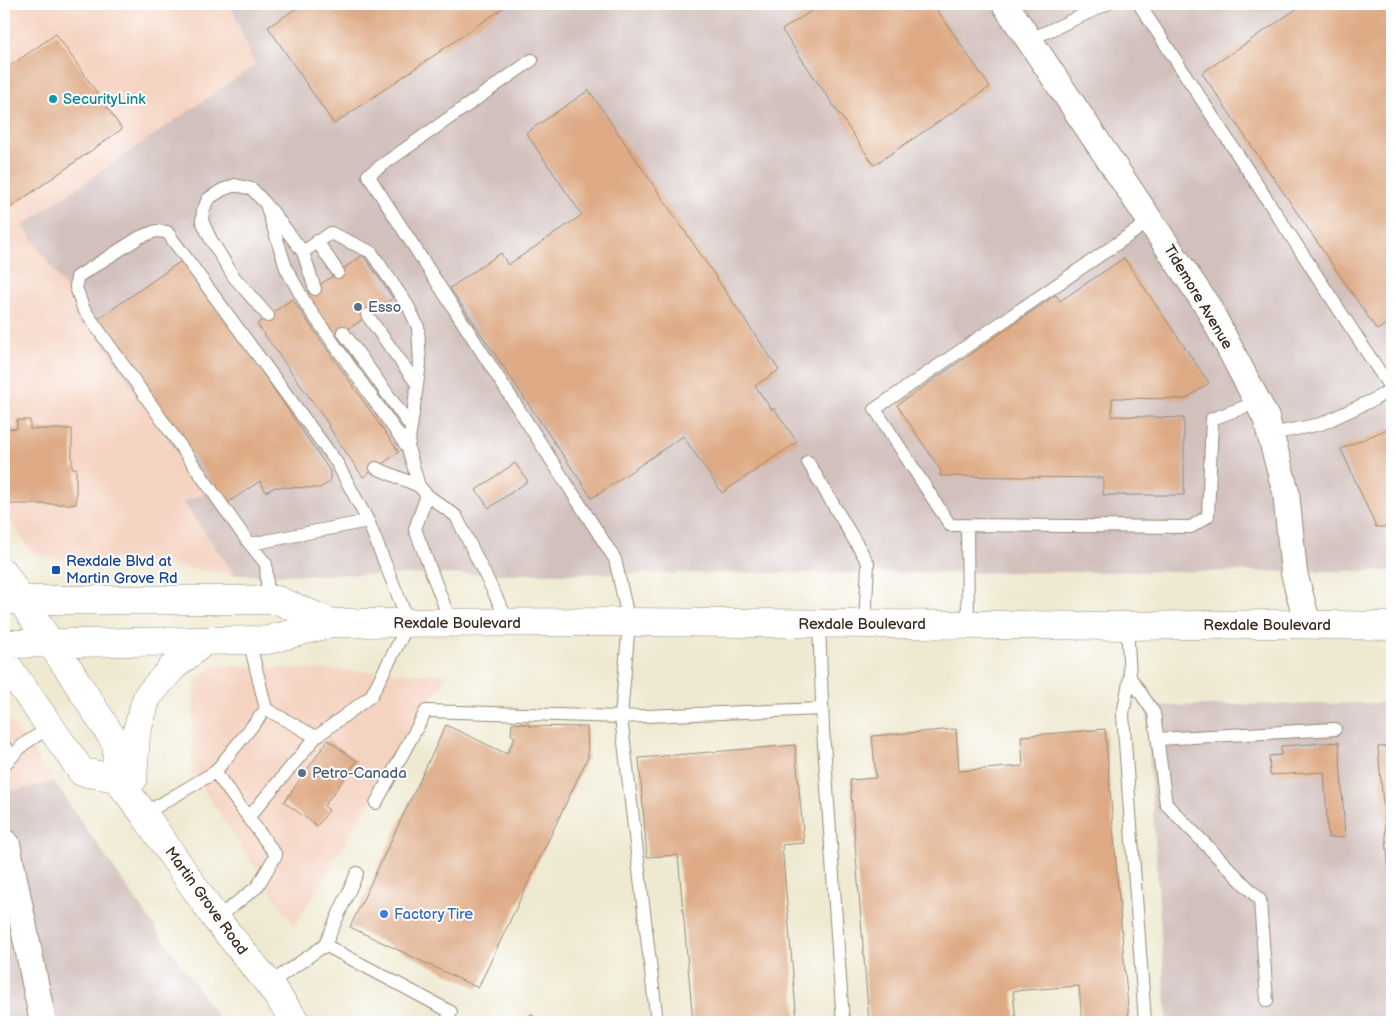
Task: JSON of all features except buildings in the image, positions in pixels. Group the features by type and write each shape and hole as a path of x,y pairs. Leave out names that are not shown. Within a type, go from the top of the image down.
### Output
{"main road":[{"path":"4,574 12,600 51,644 117,746 131,797"},
{"name":"Rexdale Boulevard","path":"12,600 277,600 332,623"},
{"name":"Rexdale Boulevard","path":"4,644 268,640 332,623 409,622 1127,626 1308,624 1392,626"},
{"path":"131,797 136,734 147,697 172,668 205,641"},
{"path":"4,661 82,772 131,797"},
{"name":"Martin Grove Road","path":"131,797 216,919 296,1022"}],"street":[{"name":"Tidemore Avenue","path":"1005,4 1208,308 1266,418 1286,492 1294,573 1308,624"},
{"path":"4,844 7,844 43,1022"}],"lane":[{"path":"1029,40 1106,4"},
{"path":"1139,4 1392,389 1321,424 1271,434"},
{"path":"532,60 368,175 615,559 629,622 622,717 657,1022"},
{"path":"268,316 234,277 211,240 202,221 203,211 208,199 222,190 235,185 252,189 266,204 303,252 314,289"},
{"path":"266,204 286,268 307,306 408,448 423,490 415,529 451,623"},
{"path":"1150,221 875,409 950,525 1190,527 1208,516 1212,419 1258,402"},
{"path":"248,818 316,737 371,696 409,622 368,521 338,464 167,232 156,231 140,237 78,277 76,287 83,308 266,564 268,600"},
{"path":"303,252 330,233 371,252 408,306 418,327 420,364 408,448"},
{"path":"317,241 338,272"},
{"path":"367,315 417,384"},
{"path":"343,332 411,427"},
{"path":"808,462 868,563 865,624"},
{"path":"376,468 423,490 456,516 509,622"},
{"path":"251,544 368,521"},
{"path":"967,525 968,625"},
{"path":"820,624 822,709 843,1022"},
{"path":"1127,626 1130,677 1123,714 1145,1022"},
{"path":"249,640 266,709 316,737"},
{"path":"1130,677 1154,714 1166,804 1260,900 1267,1001"},
{"path":"131,797 215,772 266,709"},
{"path":"376,803 426,711 622,717 822,709"},
{"path":"8,761 24,744 50,727"},
{"path":"1158,739 1335,728"},
{"path":"4,746 8,761"},
{"path":"215,772 276,855 257,887 216,919"},
{"path":"268,984 325,945 357,873"},
{"path":"325,945 451,1012 446,1022"}],"shaded area":[{"path":"4,4 230,4 256,64 24,225 206,495 183,502 235,575 126,559 46,558 31,551 4,513"},
{"path":"230,4 1392,4 1392,571 235,575 183,502 205,494 23,225 255,65"},
{"path":"215,665 447,675 294,927 192,772 194,681"},
{"path":"1392,703 1392,1022 1167,1022 1146,706"},
{"path":"4,712 54,782 4,792"},
{"path":"54,782 221,1022 4,1022 4,792"}],"place":[{"name":"SecurityLink","path":"53,99"},
{"name":"Esso","path":"358,307"},
{"name":"Rexdale Blvd at Martin Grove Rd","path":"56,570"},
{"name":"Petro-Canada","path":"302,773"},
{"name":"Factory Tire","path":"384,914"}]}
